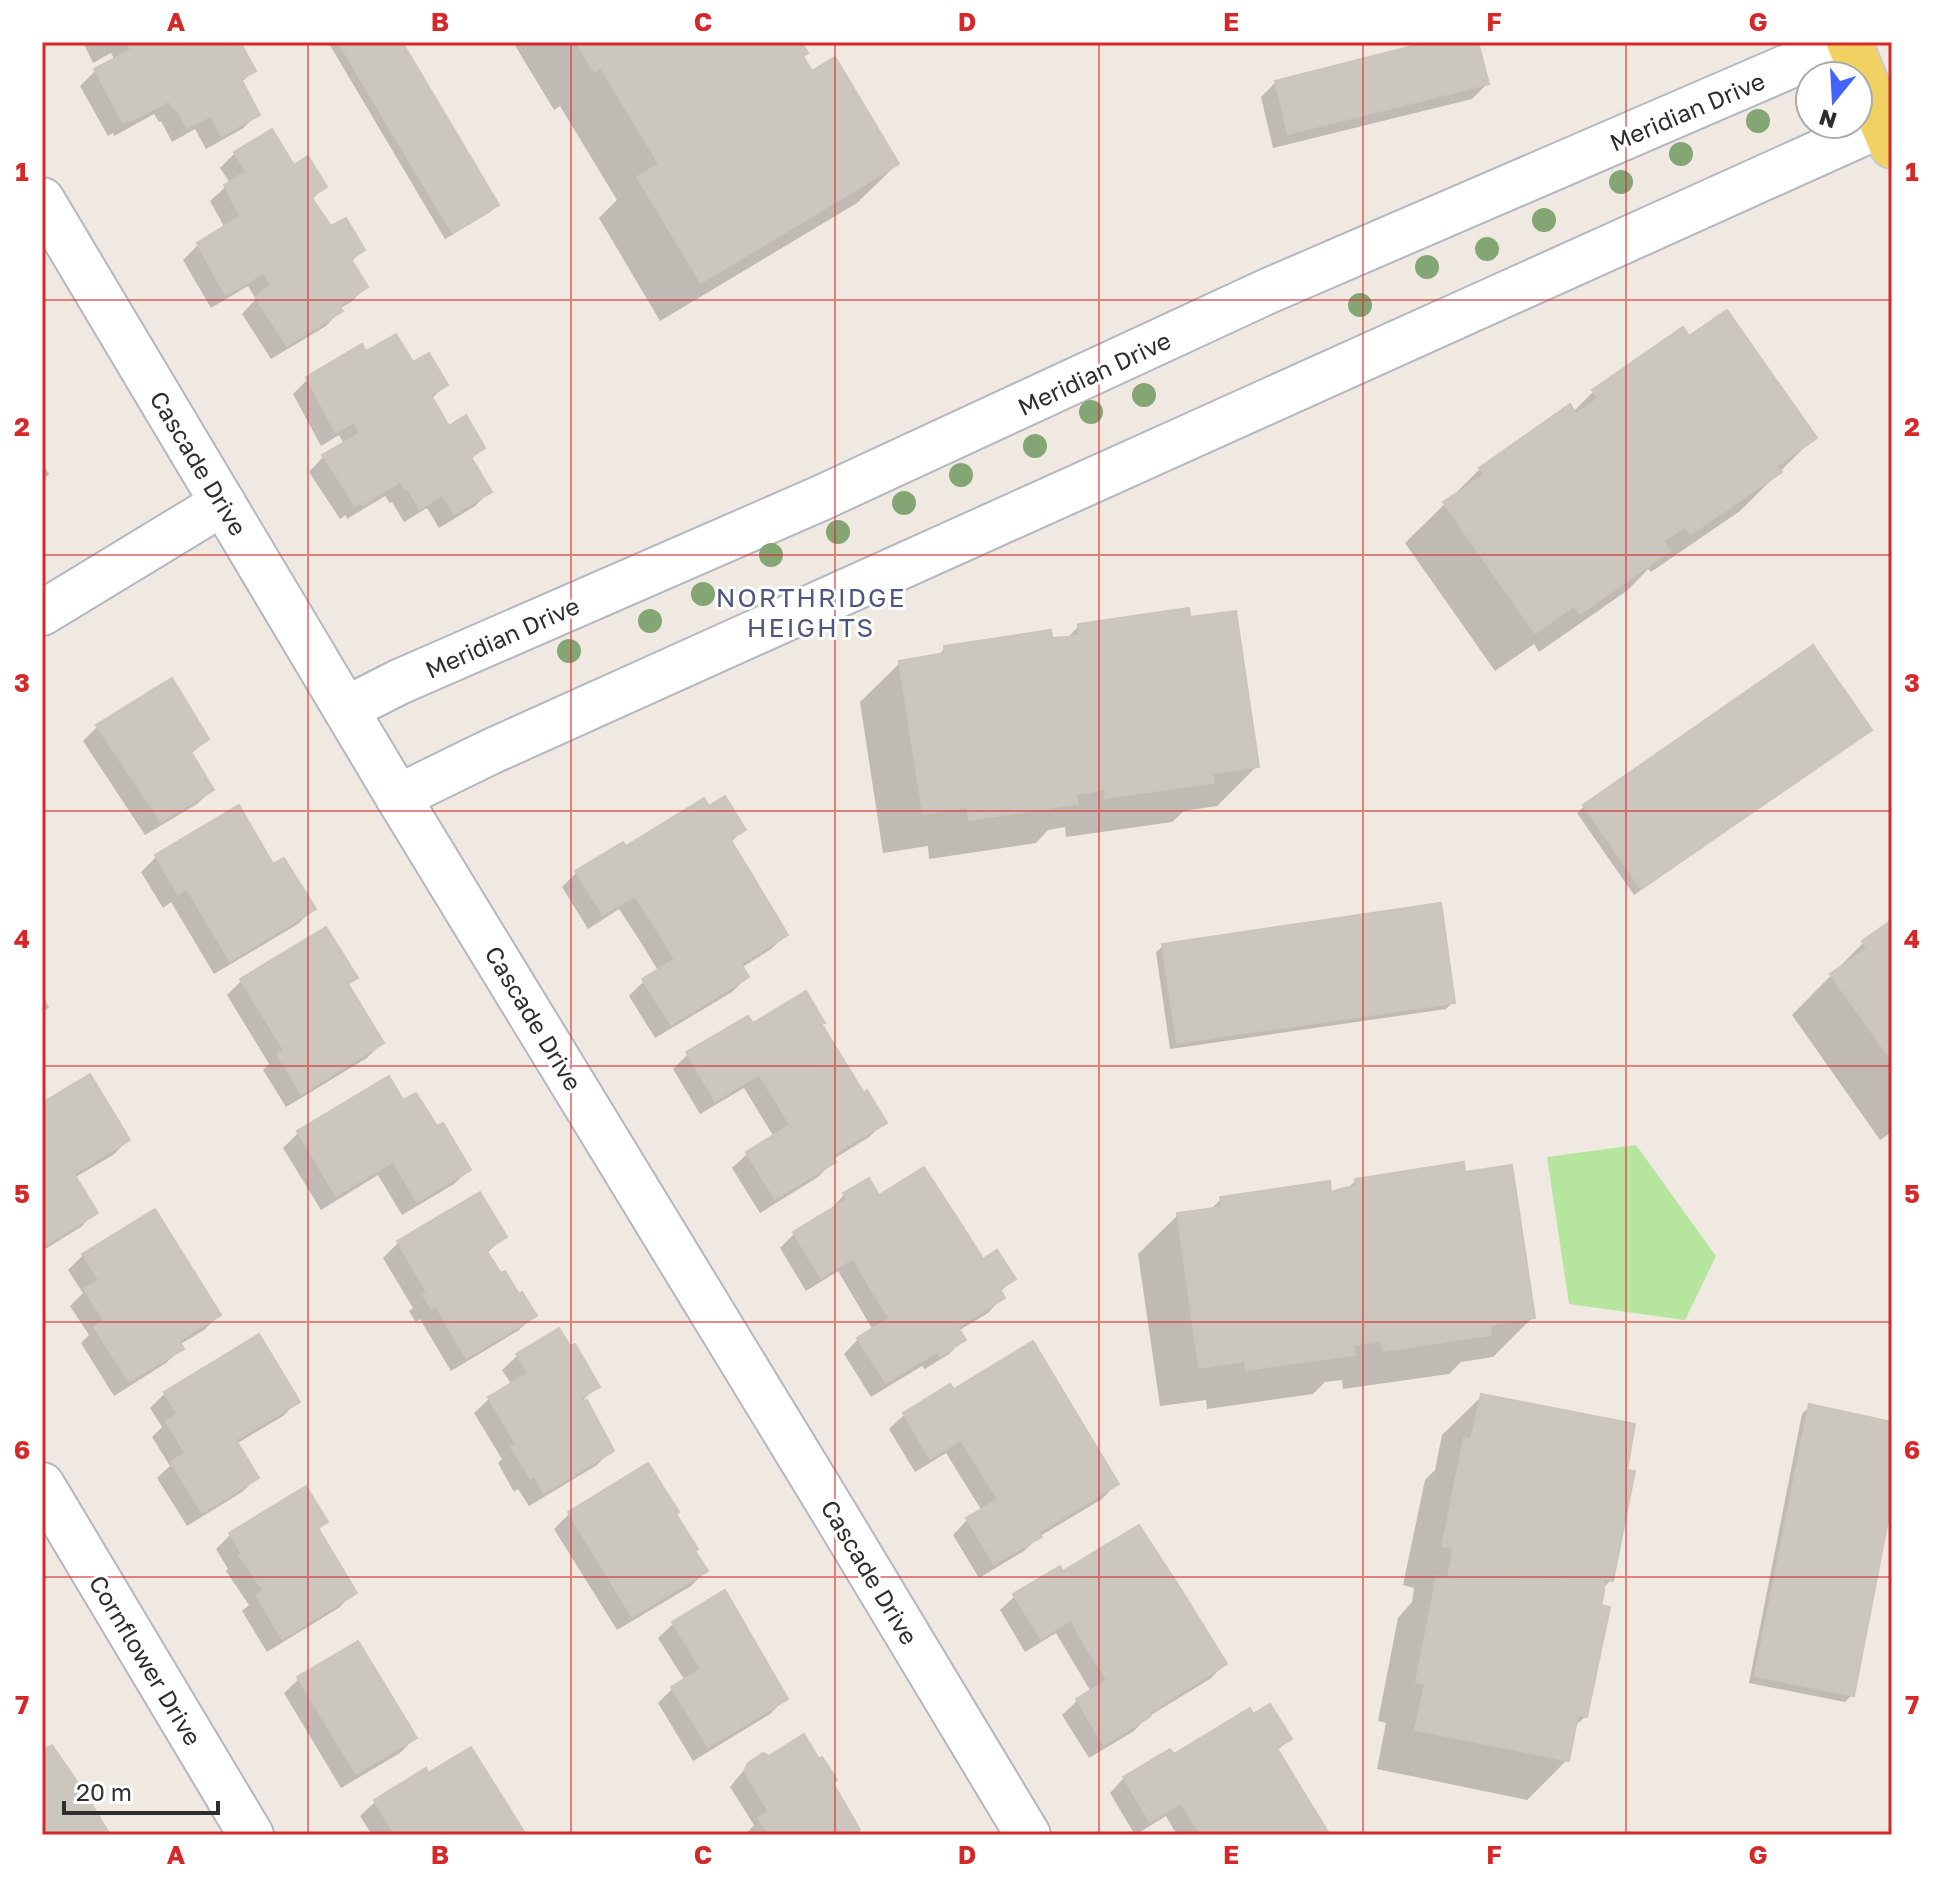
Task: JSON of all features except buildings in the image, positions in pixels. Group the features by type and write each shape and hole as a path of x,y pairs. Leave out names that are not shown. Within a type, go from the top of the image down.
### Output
{"main road":[{"path":"1847,42 1889,130"}],"street":[{"name":"Meridian Drive","path":"346,709 413,676 821,498 1268,291 1847,42"},
{"path":"398,797 490,752 1889,130"},
{"name":"Cascade Drive","path":"42,200 398,797 1028,1835"},
{"path":"42,613 223,503"},
{"name":"Cornflower Drive","path":"42,1485 251,1835"}],"green space":[{"path":"1636,1145 1716,1256 1685,1320 1569,1304 1547,1157"}],"district":[{"name":"NORTHRIDGE HEIGHTS","path":"811,612"}]}
